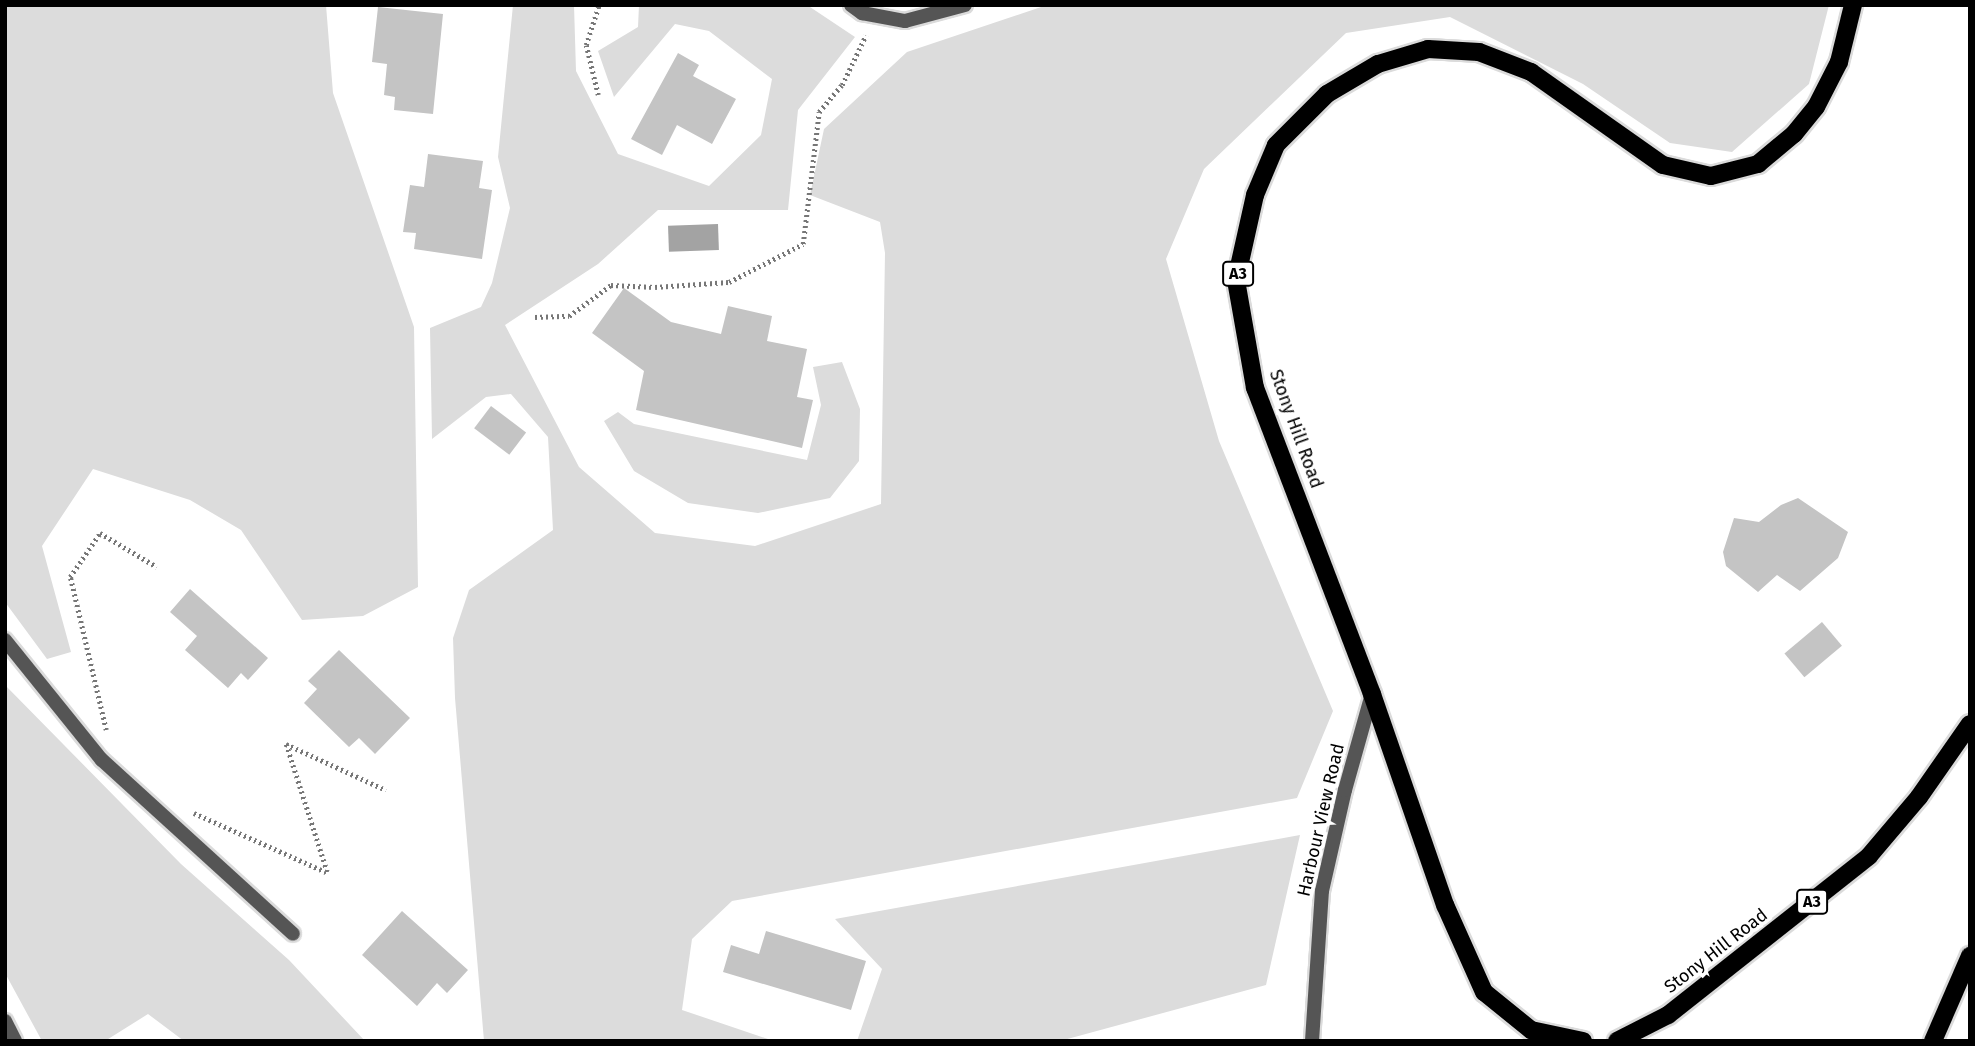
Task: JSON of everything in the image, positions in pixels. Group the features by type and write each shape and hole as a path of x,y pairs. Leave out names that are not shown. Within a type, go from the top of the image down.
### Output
{"main road":[{"name":"Stony Hill Road","path":"1583,1041 1531,1030 1484,992 1445,905 1372,694 1255,388 1236,281 1255,195 1276,145 1327,94 1378,64 1428,49 1479,52 1531,72 1663,165 1711,176 1758,164 1794,134 1816,107 1839,62 1853,5"},
{"name":"Stony Hill Road","path":"1617,1041 1668,1015 1869,856 1919,797 1970,724"},
{"path":"1933,1041 1970,956"}],"street":[{"path":"850,5 862,13 905,21 965,5"},
{"path":"5,640 102,760 293,934"},
{"name":"Harbour View Road","path":"1312,1041 1322,891 1345,790 1372,694"},
{"path":"5,1021 15,1041"}],"path":[{"path":"598,95 586,45 599,5"},
{"path":"535,317 569,316 611,285 655,287 729,282 803,244 819,112 842,85 876,15"},
{"path":"115,771 69,577 100,533 157,566"},
{"path":"190,811 327,872 286,744 386,790"}],"shaded area":[{"path":"5,5 326,5 333,93 414,327 418,587 363,616 302,620 241,530 190,500 93,469 42,546 71,652 47,659 5,602"},
{"path":"513,5 574,5 576,71 618,154 709,186 761,135 772,79 709,31 675,24 614,97 598,51 638,27 639,5 807,5 855,37 798,110 788,210 658,210 598,264 505,325 579,467 655,533 755,546 881,504 885,253 880,222 810,195 824,129 907,52 1047,5 1829,5 1809,84 1732,152 1670,143 1583,84 1450,17 1346,33 1204,169 1166,259 1219,441 1333,711 1297,798 732,901 692,939 682,1010 774,1041 484,1041 455,698 453,638 469,590 553,530 548,437 511,394 486,397 432,439 430,328 481,307 492,283 510,208 498,157"},
{"path":"718,224 719,250 669,252 668,226"},
{"path":"842,362 860,409 859,461 830,498 758,513 688,503 634,471 604,421 618,412 634,424 807,460 821,405 813,367"},
{"path":"5,685 181,864 289,960 365,1041 184,1041 148,1014 105,1041 42,1041 5,973"},
{"path":"1300,835 1266,985 1060,1041 857,1041 882,969 835,919"}],"building":[{"path":"378,7 443,14 433,114 394,110 395,97 384,95 387,64 372,62"},
{"path":"678,53 699,65 693,76 736,99 712,144 677,125 662,155 631,139"},
{"path":"428,154 483,161 479,188 492,190 482,259 414,249 416,233 403,232 410,185 424,187"},
{"path":"624,288 671,322 721,334 728,306 772,316 767,341 807,349 797,397 813,400 802,448 636,410 644,371 592,333"},
{"path":"491,406 526,432 509,455 474,428"},
{"path":"1798,498 1848,532 1838,558 1800,591 1777,575 1758,592 1726,566 1723,552 1734,518 1759,522 1781,505"},
{"path":"190,589 268,658 248,680 241,673 228,688 185,650 197,636 170,612"},
{"path":"1822,622 1842,646 1804,677 1784,653"},
{"path":"339,650 410,718 375,754 359,738 349,747 304,703 317,689 308,681"},
{"path":"402,911 468,970 447,993 437,983 417,1006 362,955"},
{"path":"766,931 866,961 851,1010 723,972 731,945 759,954"}]}
